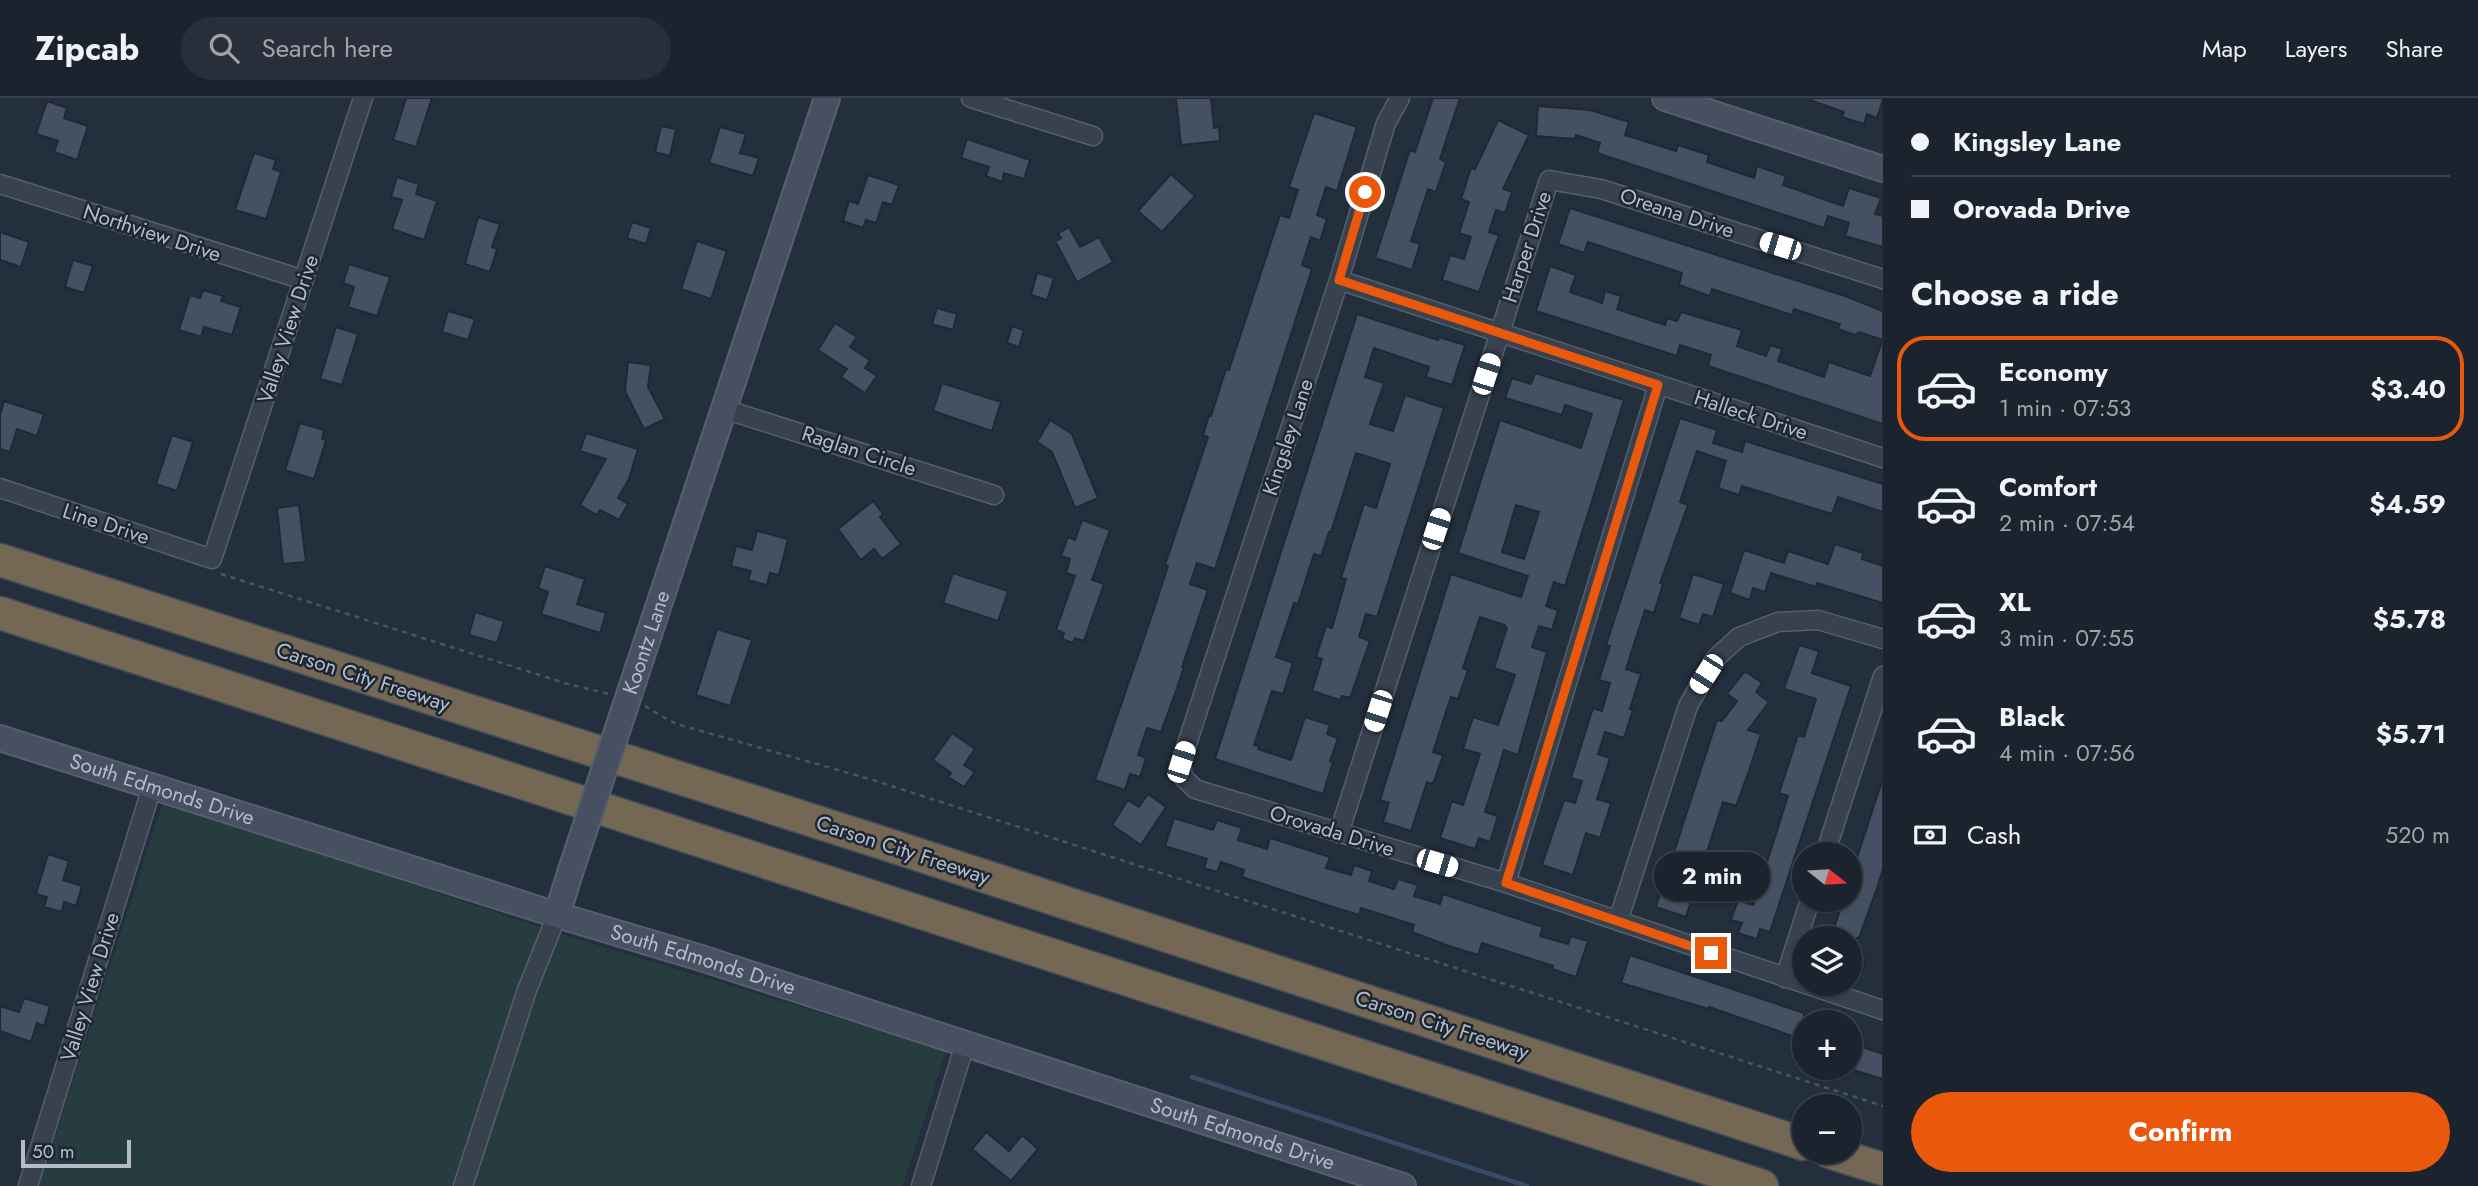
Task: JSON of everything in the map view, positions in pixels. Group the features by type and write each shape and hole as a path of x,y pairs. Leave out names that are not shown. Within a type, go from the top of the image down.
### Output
{"highway":[{"name":"Carson City Freeway","path":"0,560 895,847 1792,1140"},
{"path":"0,613 1762,1186"},
{"path":"1862,1162 1883,1169"}],"street":[{"name":"Valley View Drive","path":"216,566 363,98"},
{"name":"Koontz Lane","path":"463,1186 527,990 557,915 827,98"},
{"path":"971,98 1093,136"},
{"name":"Kingsley Lane","path":"1183,777 1181,762 1339,280 1386,123 1400,98"},
{"path":"1665,98 1883,169"},
{"name":"Oreana Drive","path":"1549,180 1601,189 1883,279"},
{"name":"Harper Drive","path":"1339,833 1549,180"},
{"name":"Northview Drive","path":"0,184 304,280"},
{"name":"Halleck Drive","path":"1339,280 1883,458"},
{"path":"1506,883 1658,385"},
{"name":"Raglan Circle","path":"724,409 994,495"},
{"name":"Line Drive","path":"0,488 216,566"},
{"path":"1618,921 1688,706 1715,659 1739,637 1778,622 1818,620 1883,639"},
{"path":"1829,842 1883,676"},
{"name":"South Edmonds Drive","path":"0,738 701,958 1402,1186"},
{"name":"Orovada Drive","path":"1183,777 1195,789 1506,883 1883,1010"},
{"name":"Valley View Drive","path":"28,1186 152,787"},
{"path":"1785,978 1806,912"},
{"path":"921,1186 965,1044"}],"path":[{"path":"216,566 627,704 643,705 680,725 887,785 1883,1106"}],"green space":[{"path":"163,802 564,935 946,1051 903,1186 39,1186"}],"building":[{"path":"406,98 432,98 416,147 393,140"},
{"path":"1176,98 1211,98 1214,128 1219,127 1220,141 1181,145"},
{"path":"1433,98 1460,98 1440,159 1446,162 1436,192 1428,189 1411,241 1420,244 1412,270 1375,258 1410,150 1415,152"},
{"path":"1810,98 1883,99 1877,118 1867,114 1864,124 1842,117 1844,112"},
{"path":"47,101 67,108 64,118 88,126 77,160 54,152 58,141 36,134"},
{"path":"1538,106 1590,110 1629,122 1625,135 1676,151 1678,145 1709,155 1707,162 1754,178 1757,166 1786,176 1783,185 1843,206 1849,188 1881,198 1875,214 1883,216 1883,247 1845,236 1849,223 1828,216 1824,228 1597,153 1600,143 1576,135 1575,139 1536,136"},
{"path":"1314,113 1357,127 1337,191 1326,187 1317,215 1327,219 1320,241 1311,237 1302,265 1312,269 1215,569 1197,563 1190,584 1208,590 1176,691 1161,732 1147,728 1138,755 1146,758 1140,777 1130,774 1125,790 1095,780 1168,566 1165,565 1208,437 1203,435 1209,415 1211,416 1226,369 1229,370 1280,215 1289,218 1298,190 1289,187"},
{"path":"1498,120 1529,135 1503,189 1512,192 1505,213 1496,210 1489,232 1499,235 1479,292 1442,280 1450,255 1464,259 1471,237 1459,233 1469,202 1461,199 1471,168 1475,169"},
{"path":"661,126 676,129 670,156 655,152"},
{"path":"720,127 746,134 740,153 759,158 753,176 709,163"},
{"path":"967,139 1030,160 1024,179 1004,173 1002,182 986,176 989,167 961,158"},
{"path":"254,153 276,160 273,169 281,172 266,219 235,210"},
{"path":"1171,174 1195,196 1162,232 1138,211"},
{"path":"868,175 899,185 892,205 883,202 876,223 866,220 863,228 843,221 849,201 858,204"},
{"path":"397,177 419,184 416,194 437,201 424,240 392,229 402,200 391,197"},
{"path":"1570,208 1845,296 1883,311 1883,340 1859,332 1855,335 1838,329 1840,324 1794,309 1792,315 1712,289 1710,296 1679,285 1682,273 1588,242 1584,253 1558,244"},
{"path":"478,217 500,224 492,247 497,249 490,272 465,264"},
{"path":"632,222 651,228 646,244 627,238"},
{"path":"1069,227 1080,247 1099,237 1113,262 1077,282 1055,241 1061,238 1058,233"},
{"path":"0,232 29,242 21,267 0,260"},
{"path":"697,241 727,251 711,299 681,289"},
{"path":"73,260 93,266 84,293 65,287"},
{"path":"349,264 390,277 377,316 348,307 354,287 343,283"},
{"path":"1550,266 1576,275 1570,292 1602,303 1605,291 1621,296 1617,309 1665,325 1667,318 1677,321 1681,312 1742,330 1737,346 1766,356 1770,345 1782,349 1778,361 1824,377 1829,362 1870,376 1881,344 1883,424 1708,366 1711,355 1680,345 1677,356 1536,311"},
{"path":"1037,273 1054,278 1047,300 1031,295"},
{"path":"203,290 223,296 221,301 241,307 232,335 204,327 201,337 179,330 190,295 200,298"},
{"path":"937,308 957,314 953,330 932,324"},
{"path":"448,311 475,319 468,340 442,332"},
{"path":"1357,314 1438,340 1439,337 1465,345 1452,385 1426,377 1429,367 1374,348 1365,377 1384,383 1370,424 1393,431 1405,395 1444,408 1377,617 1366,614 1359,637 1370,641 1350,698 1342,696 1340,700 1312,691 1322,659 1316,657 1326,626 1332,628 1346,579 1341,578 1364,504 1376,508 1390,464 1356,453 1331,532 1321,556 1314,554 1298,604 1294,603 1276,657 1293,663 1283,694 1272,691 1254,745 1259,746 1258,749 1291,760 1305,717 1330,725 1327,734 1338,738 1323,794 1215,759"},
{"path":"835,323 857,337 850,347 870,360 865,368 877,376 865,393 841,377 847,369 818,350"},
{"path":"1012,326 1024,330 1019,347 1007,343"},
{"path":"336,327 358,334 342,385 320,379"},
{"path":"628,362 651,365 648,387 665,419 644,429 625,391"},
{"path":"1535,373 1624,400 1565,586 1554,582 1546,606 1558,610 1552,630 1539,626 1532,647 1547,652 1518,755 1504,750 1485,812 1498,816 1490,842 1479,838 1475,849 1440,838 1452,801 1463,805 1480,754 1463,749 1473,717 1498,725 1515,675 1494,668 1507,628 1505,625 1480,617 1463,668 1468,670 1458,699 1451,697 1433,752 1443,755 1433,784 1427,782 1411,831 1383,822 1389,803 1380,800 1451,574 1521,597 1528,576 1458,553 1500,420 1581,448 1592,414 1565,405 1562,415 1505,398 1512,378 1531,384","holes":["1516,505 1539,512 1524,559 1502,552"]},
{"path":"942,383 1001,402 992,431 933,411"},
{"path":"4,401 44,414 37,436 17,429 10,452 0,449 0,415"},
{"path":"1680,418 1717,430 1713,443 1742,452 1745,441 1883,484 1883,512 1838,497 1832,514 1742,486 1739,495 1718,488 1726,461 1697,451 1680,502 1688,505 1660,583 1663,584 1654,613 1645,610 1626,669 1641,674 1624,738 1605,732 1598,754 1610,758 1597,799 1611,803 1600,838 1586,833 1573,875 1542,865 1564,800 1575,803 1582,781 1571,778 1593,708 1602,711 1610,683 1599,680 1610,646 1606,645"},
{"path":"1050,420 1072,434 1098,498 1075,508 1052,452 1037,442"},
{"path":"300,423 324,430 322,439 326,440 314,479 285,470"},
{"path":"586,433 638,449 629,479 618,498 628,504 619,520 600,510 597,515 580,505 606,459 580,451"},
{"path":"172,435 193,442 177,491 156,484"},
{"path":"873,501 883,514 880,517 901,544 882,559 874,549 861,560 838,529"},
{"path":"299,505 306,562 283,564 277,508"},
{"path":"1082,520 1110,530 1092,580 1104,584 1084,641 1075,638 1073,643 1062,639 1064,633 1056,630 1075,576 1066,573 1070,559 1061,556 1068,537 1075,540"},
{"path":"757,531 788,539 779,575 770,573 767,585 748,580 751,571 731,566 736,546 752,550"},
{"path":"1835,544 1863,553 1862,559 1883,566 1883,603 1817,583 1816,587 1771,573 1765,592 1753,588 1750,600 1730,593 1744,550 1784,563 1788,551 1828,564"},
{"path":"545,566 585,579 577,604 606,613 600,633 541,614 548,592 538,588"},
{"path":"953,573 1008,591 998,621 943,603"},
{"path":"1693,574 1724,584 1713,617 1703,614 1699,625 1679,618"},
{"path":"475,612 504,621 497,643 469,635"},
{"path":"717,629 752,640 730,706 696,695"},
{"path":"1799,645 1819,651 1812,673 1851,686 1800,842 1792,842 1792,865 1770,932 1760,929 1757,939 1738,933 1742,923 1731,920 1738,900 1753,905 1762,880 1753,877 1758,859 1767,862 1788,796 1779,793 1798,735 1804,737 1816,699 1784,689"},
{"path":"1745,671 1762,683 1756,692 1769,702 1748,730 1761,734 1750,768 1736,806 1723,802 1686,917 1656,907 1717,720 1722,721 1737,701 1727,694"},
{"path":"952,733 975,749 964,765 975,772 964,787 948,777 951,773 933,760"},
{"path":"1881,784 1883,869 1877,888 1862,930 1862,926 1835,926 1839,912 1862,912 1862,842"},
{"path":"1148,794 1166,807 1141,845 1112,825 1128,800 1139,807"},
{"path":"1174,818 1213,830 1217,820 1242,828 1238,840 1267,849 1270,838 1330,857 1326,868 1351,875 1354,865 1372,871 1369,881 1394,889 1398,879 1418,885 1414,896 1440,904 1443,894 1543,927 1540,936 1568,944 1571,936 1588,941 1576,977 1552,969 1553,966 1482,943 1478,955 1449,946 1412,932 1414,925 1361,908 1359,915 1330,906 1242,877 1244,870 1221,862 1217,872 1204,868 1207,859 1165,846"},
{"path":"48,854 69,861 63,880 82,886 76,906 64,902 62,912 44,907 47,897 36,894"},
{"path":"1630,955 1795,1010 1792,1010 1792,1036 1709,1007 1621,983"},
{"path":"24,998 50,1006 44,1026 37,1023 31,1042 0,1031 0,1006 19,1012"},
{"path":"1862,1047 1883,1054 1883,1079 1862,1073"},
{"path":"986,1132 1009,1151 1022,1135 1038,1149 1011,1181 972,1149"}],"waterway":[{"path":"1192,1077 1527,1186"}],"route":[{"path":"1365,192 1339,280 1516,336 1658,385 1506,883 1711,953"}]}
